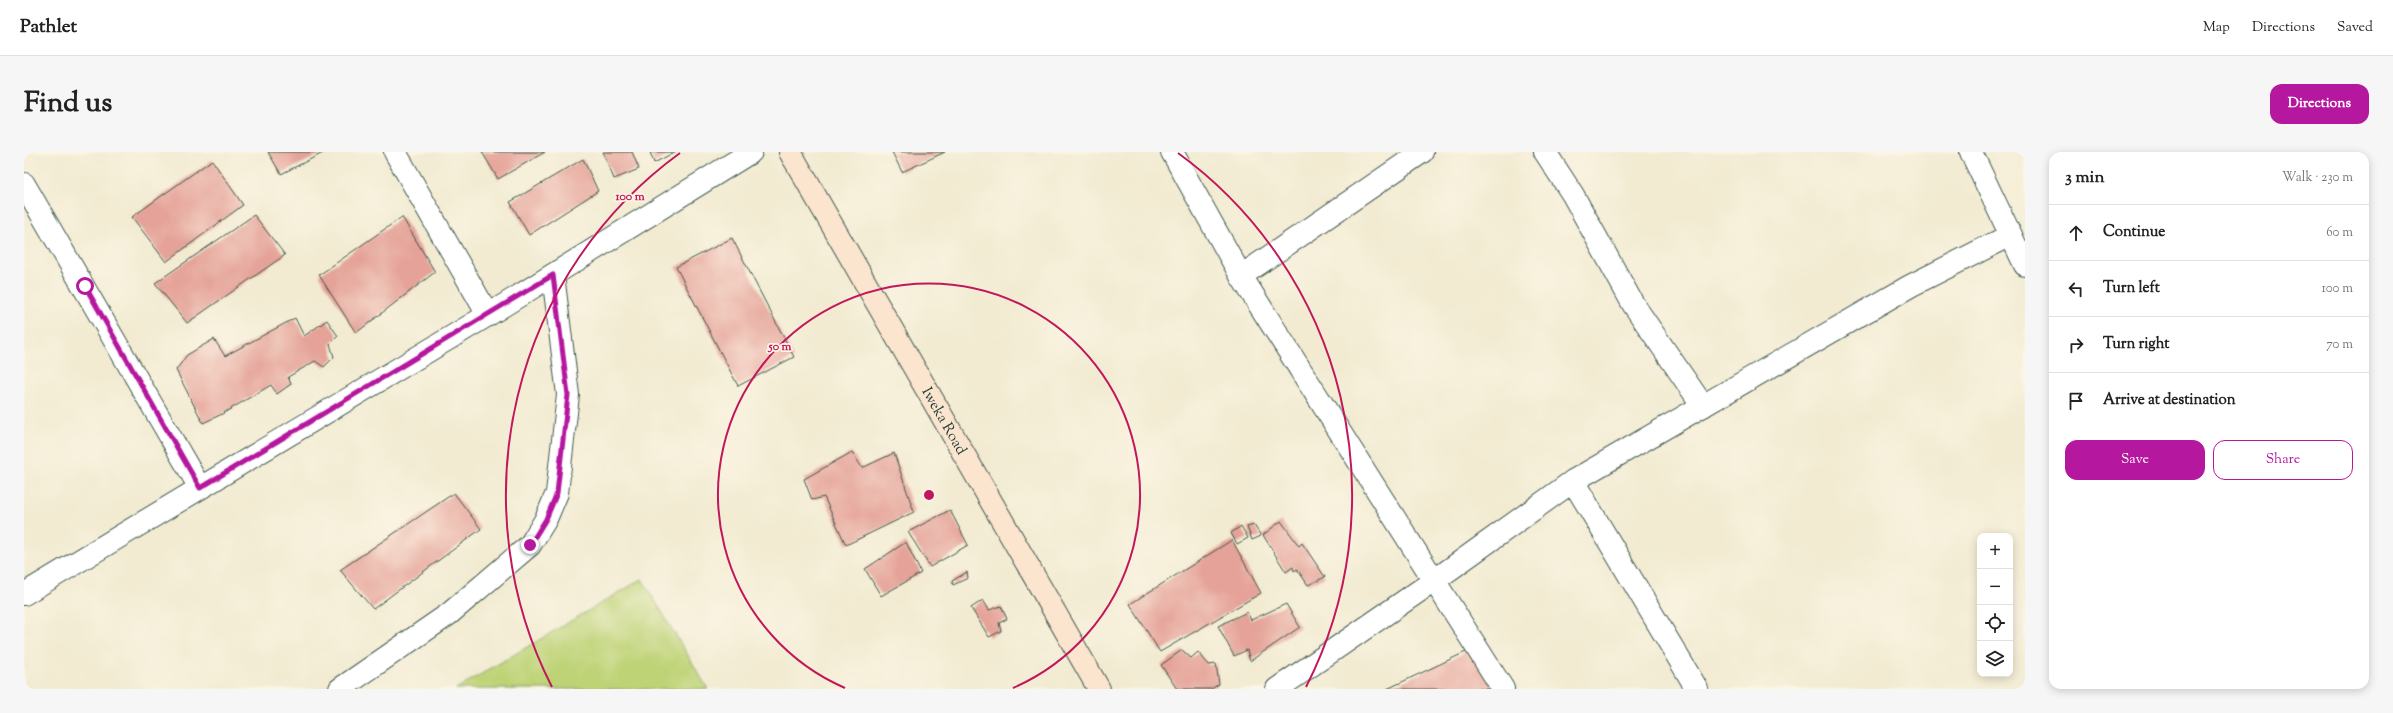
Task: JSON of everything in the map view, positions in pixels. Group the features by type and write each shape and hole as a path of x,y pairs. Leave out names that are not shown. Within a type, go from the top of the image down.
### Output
{"main road":[{"name":"Iweka Road","path":"790,152 1098,689"}],"street":[{"path":"395,152 488,315"},
{"path":"24,594 488,315 751,152"},
{"path":"1172,152 1241,276 1503,689"},
{"path":"1241,276 1422,152"},
{"path":"1545,152 1573,195 1633,304 1703,406"},
{"path":"1971,152 2025,265"},
{"path":"26,189 200,488"},
{"path":"1277,689 1435,580 1573,481 1910,286 2011,235"},
{"path":"340,689 449,614 530,545 546,519 557,493 568,395 553,275"},
{"path":"1573,481 1697,689"}],"green space":[{"path":"642,579 708,689 456,689"}],"building":[{"path":"268,152 325,152 281,174"},
{"path":"482,152 545,152 498,179"},
{"path":"603,152 632,152 639,169 614,179"},
{"path":"650,152 675,152 654,163"},
{"path":"892,152 945,152 902,172"},
{"path":"583,159 598,191 529,235 510,202"},
{"path":"212,160 243,205 166,262 132,217"},
{"path":"254,215 285,255 187,323 155,283"},
{"path":"402,217 435,272 356,333 319,275"},
{"path":"732,238 794,357 738,386 676,267"},
{"path":"295,318 304,336 327,320 338,336 330,344 334,357 324,367 315,361 288,377 291,384 277,394 271,385 222,414 203,423 176,370 187,355 214,339 225,356"},
{"path":"852,452 862,468 894,453 914,512 846,545 824,497 812,500 804,479"},
{"path":"454,493 481,529 373,609 340,570"},
{"path":"950,510 968,545 930,567 908,532"},
{"path":"1281,521 1299,546 1302,543 1325,577 1308,585 1297,569 1294,571 1293,567 1286,572 1263,535"},
{"path":"1254,525 1261,536 1252,540 1247,527"},
{"path":"1241,526 1248,538 1237,544 1231,533"},
{"path":"1232,540 1261,593 1160,652 1130,604"},
{"path":"906,542 921,573 881,596 865,569"},
{"path":"967,572 968,578 953,585 952,581"},
{"path":"983,600 989,610 1001,606 1007,619 999,623 1001,631 989,637 971,608"},
{"path":"1286,604 1300,627 1250,661 1247,650 1234,656 1218,626 1247,612 1251,620"},
{"path":"1182,650 1191,658 1198,652 1209,665 1216,664 1219,684 1211,689 1177,689 1161,665"},
{"path":"1470,650 1494,689 1387,689"}],"route":[{"path":"85,286 200,488 553,275 568,395 557,493 546,519 530,545"}]}
